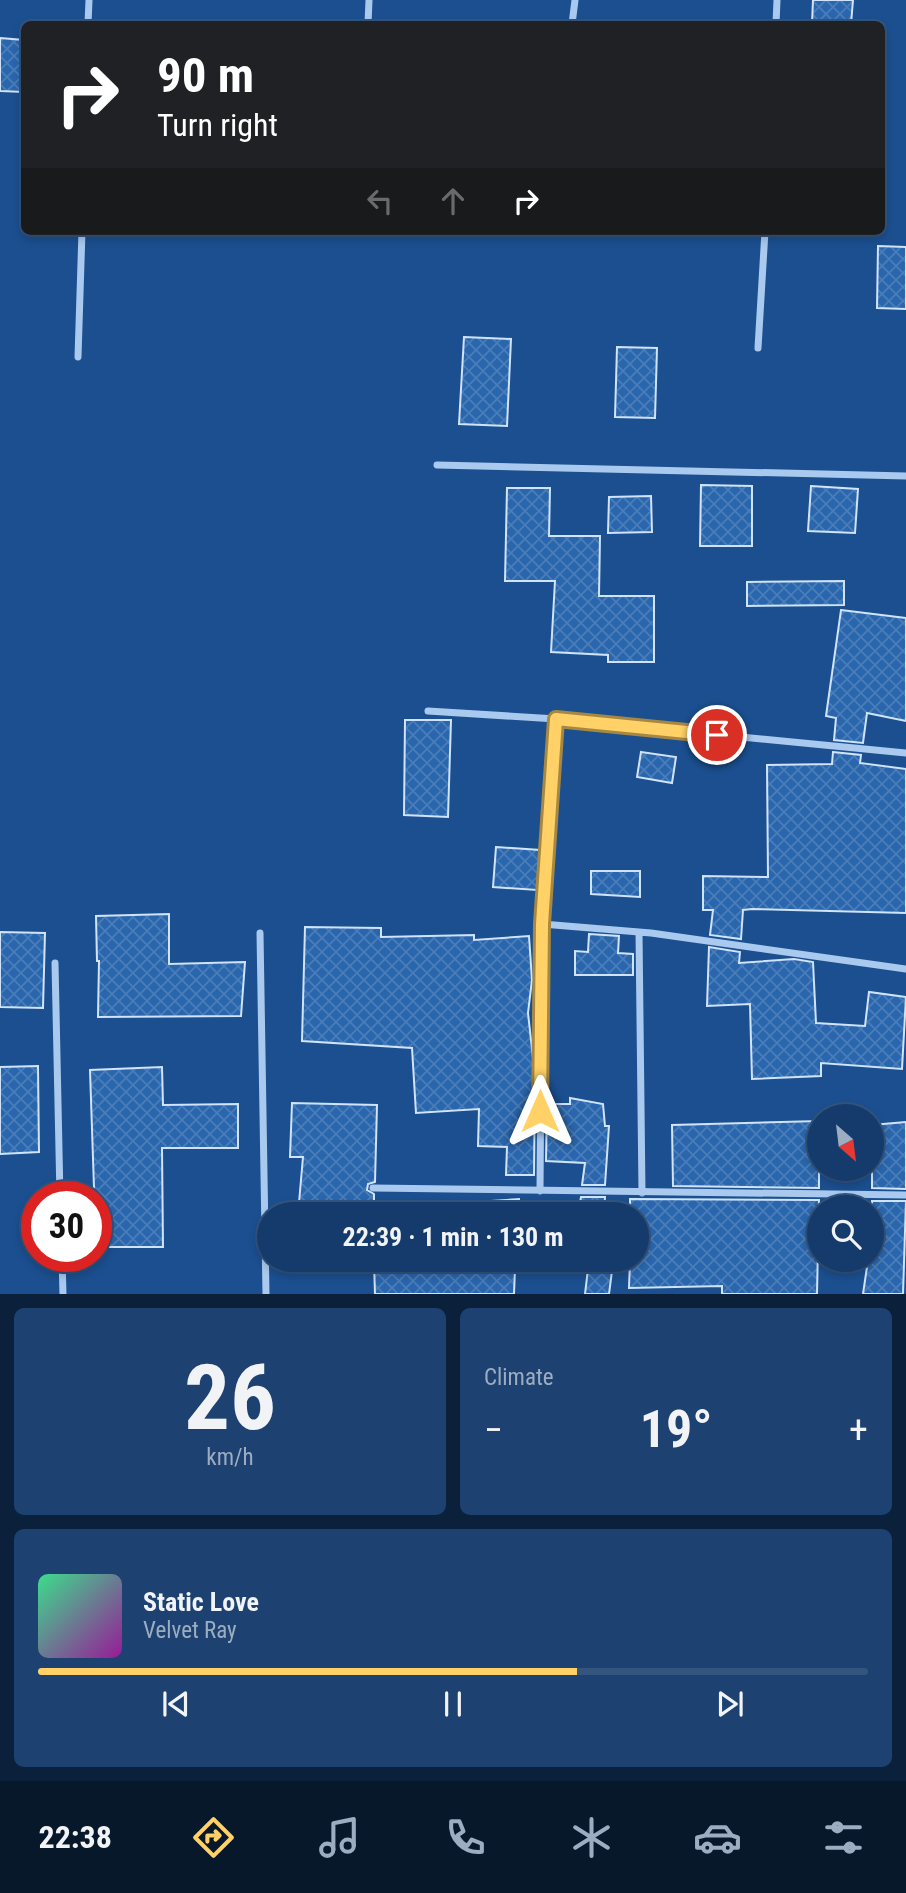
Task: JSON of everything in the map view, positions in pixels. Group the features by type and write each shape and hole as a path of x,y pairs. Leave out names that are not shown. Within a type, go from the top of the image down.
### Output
{"street":[{"path":"88,21 89,0"},
{"path":"368,21 369,0"},
{"path":"572,21 575,0"},
{"path":"776,21 778,0"},
{"path":"78,356 82,235"},
{"path":"758,348 765,235"},
{"path":"437,465 906,476"},
{"path":"428,711 556,719 906,753"},
{"path":"540,1191 542,924 556,719"},
{"path":"542,924 639,932 906,969"},
{"path":"639,932 642,1193"},
{"path":"260,933 266,1294"},
{"path":"55,963 60,1181"},
{"path":"373,1188 906,1195"},
{"path":"62,1272 63,1294"}],"building":[{"path":"813,0 853,0 851,21 812,21"},
{"path":"0,38 21,40 21,92 0,91"},
{"path":"878,246 906,247 906,309 877,308"},
{"path":"464,337 511,339 507,426 459,424"},
{"path":"617,347 657,348 655,418 615,417"},
{"path":"701,485 752,486 752,546 700,546"},
{"path":"811,486 858,489 855,533 808,531"},
{"path":"507,488 550,488 549,536 600,536 599,596 654,596 654,662 608,662 608,655 551,652 555,581 505,581"},
{"path":"651,496 652,532 608,533 609,497"},
{"path":"844,581 844,605 747,606 747,582"},
{"path":"841,610 906,618 906,721 867,713 863,743 834,740 836,718 826,716"},
{"path":"405,720 451,720 448,817 404,815"},
{"path":"641,752 676,757 672,783 637,777"},
{"path":"833,752 861,755 860,763 906,769 906,913 743,910 741,939 710,935 713,910 703,910 703,876 768,877 767,765 832,764"},
{"path":"496,847 540,850 537,890 493,887"},
{"path":"591,871 640,871 640,897 591,894"},
{"path":"169,914 169,964 245,962 241,1016 98,1017 99,961 96,916"},
{"path":"305,927 381,928 381,937 474,935 474,940 529,936 532,980 528,1013 535,1076 534,1175 506,1175 507,1147 478,1146 479,1109 416,1113 412,1048 302,1041"},
{"path":"0,932 45,933 43,1008 0,1007"},
{"path":"589,934 619,936 618,953 633,954 633,975 575,975 575,951 588,952"},
{"path":"709,947 740,952 739,963 794,959 813,962 816,1023 865,1026 869,992 906,997 902,1069 821,1063 821,1076 752,1079 750,1004 707,1006"},
{"path":"38,1066 39,1152 0,1154 0,1067"},
{"path":"162,1067 163,1105 238,1104 238,1148 162,1148 163,1247 112,1247 112,1181 94,1181 90,1070"},
{"path":"570,1098 603,1104 605,1126 609,1126 605,1185 582,1185 585,1163 546,1161 547,1104 570,1104"},
{"path":"292,1103 377,1105 375,1182 368,1184 367,1190 374,1194 374,1202 299,1202 303,1157 290,1157"},
{"path":"807,1121 807,1181 819,1181 819,1188 673,1186 672,1125"},
{"path":"906,1122 906,1189 872,1188 872,1181 884,1181 884,1124"},
{"path":"581,1197 605,1197 605,1202 580,1202"},
{"path":"519,1199 519,1202 476,1202"},
{"path":"630,1199 807,1200 807,1272 817,1272 817,1294 722,1294 722,1286 629,1288 630,1272 649,1272 649,1202 630,1202"},
{"path":"884,1201 906,1201 903,1294 863,1294 866,1272 884,1272"},
{"path":"374,1272 515,1272 514,1294 375,1294"},
{"path":"588,1272 612,1272 609,1294 585,1294"}],"route":[{"path":"540,1111 542,924 556,719 717,735"}]}
